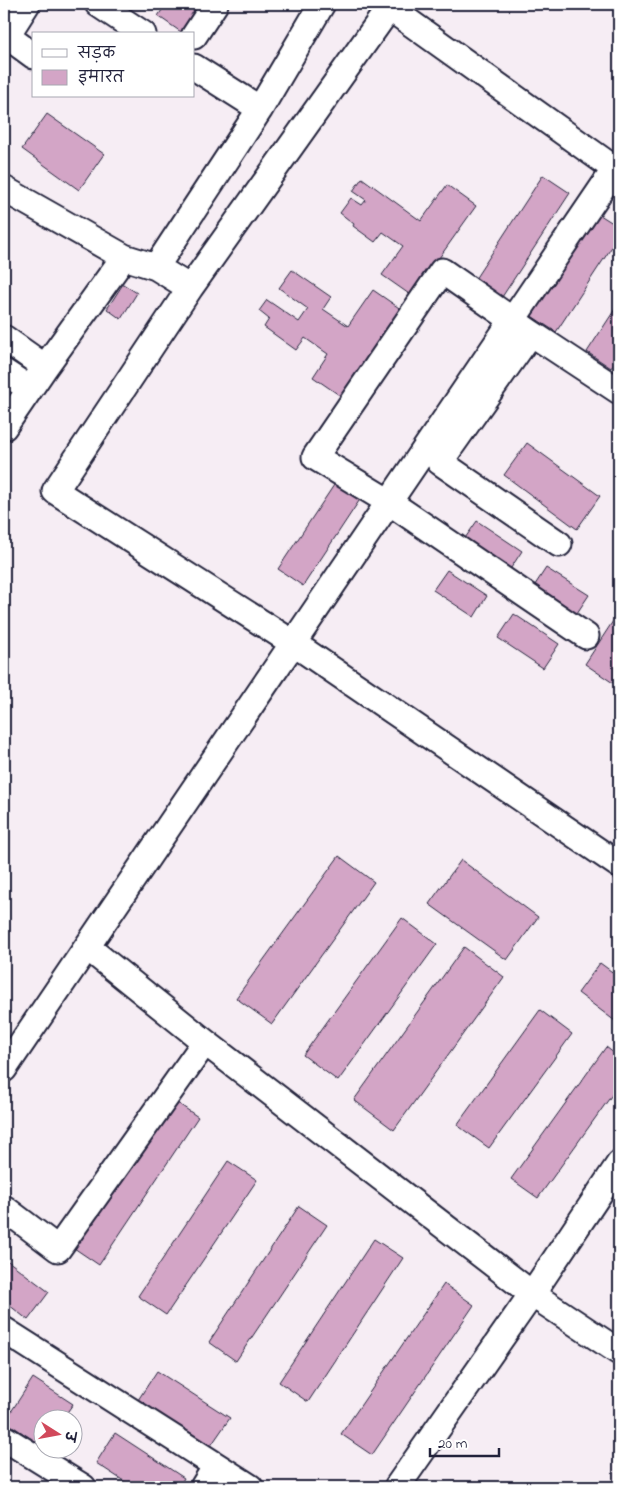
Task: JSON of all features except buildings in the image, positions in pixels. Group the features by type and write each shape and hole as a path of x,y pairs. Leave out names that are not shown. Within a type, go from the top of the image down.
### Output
{"street":[{"path":"27,4 5,36 32,55"},
{"path":"98,4 140,32"},
{"path":"195,34 215,4"},
{"path":"156,267 260,109 322,4"},
{"path":"559,544 440,462 617,170 388,5 190,288 55,491 293,643 619,864"},
{"path":"195,68 260,109"},
{"path":"4,189 124,258 156,267 190,288"},
{"path":"4,427 124,258"},
{"path":"586,636 389,502 315,458 442,271 619,392"},
{"path":"4,1068 389,502 522,327"},
{"path":"4,338 45,367"},
{"path":"4,372 30,389"},
{"path":"87,947 205,1042 532,1294 619,1352"},
{"path":"4,1208 58,1249 205,1042"},
{"path":"397,1487 532,1294 619,1164"},
{"path":"6,1338 250,1487"},
{"path":"4,1438 83,1487"},
{"path":"203,1487 216,1466"}]}
